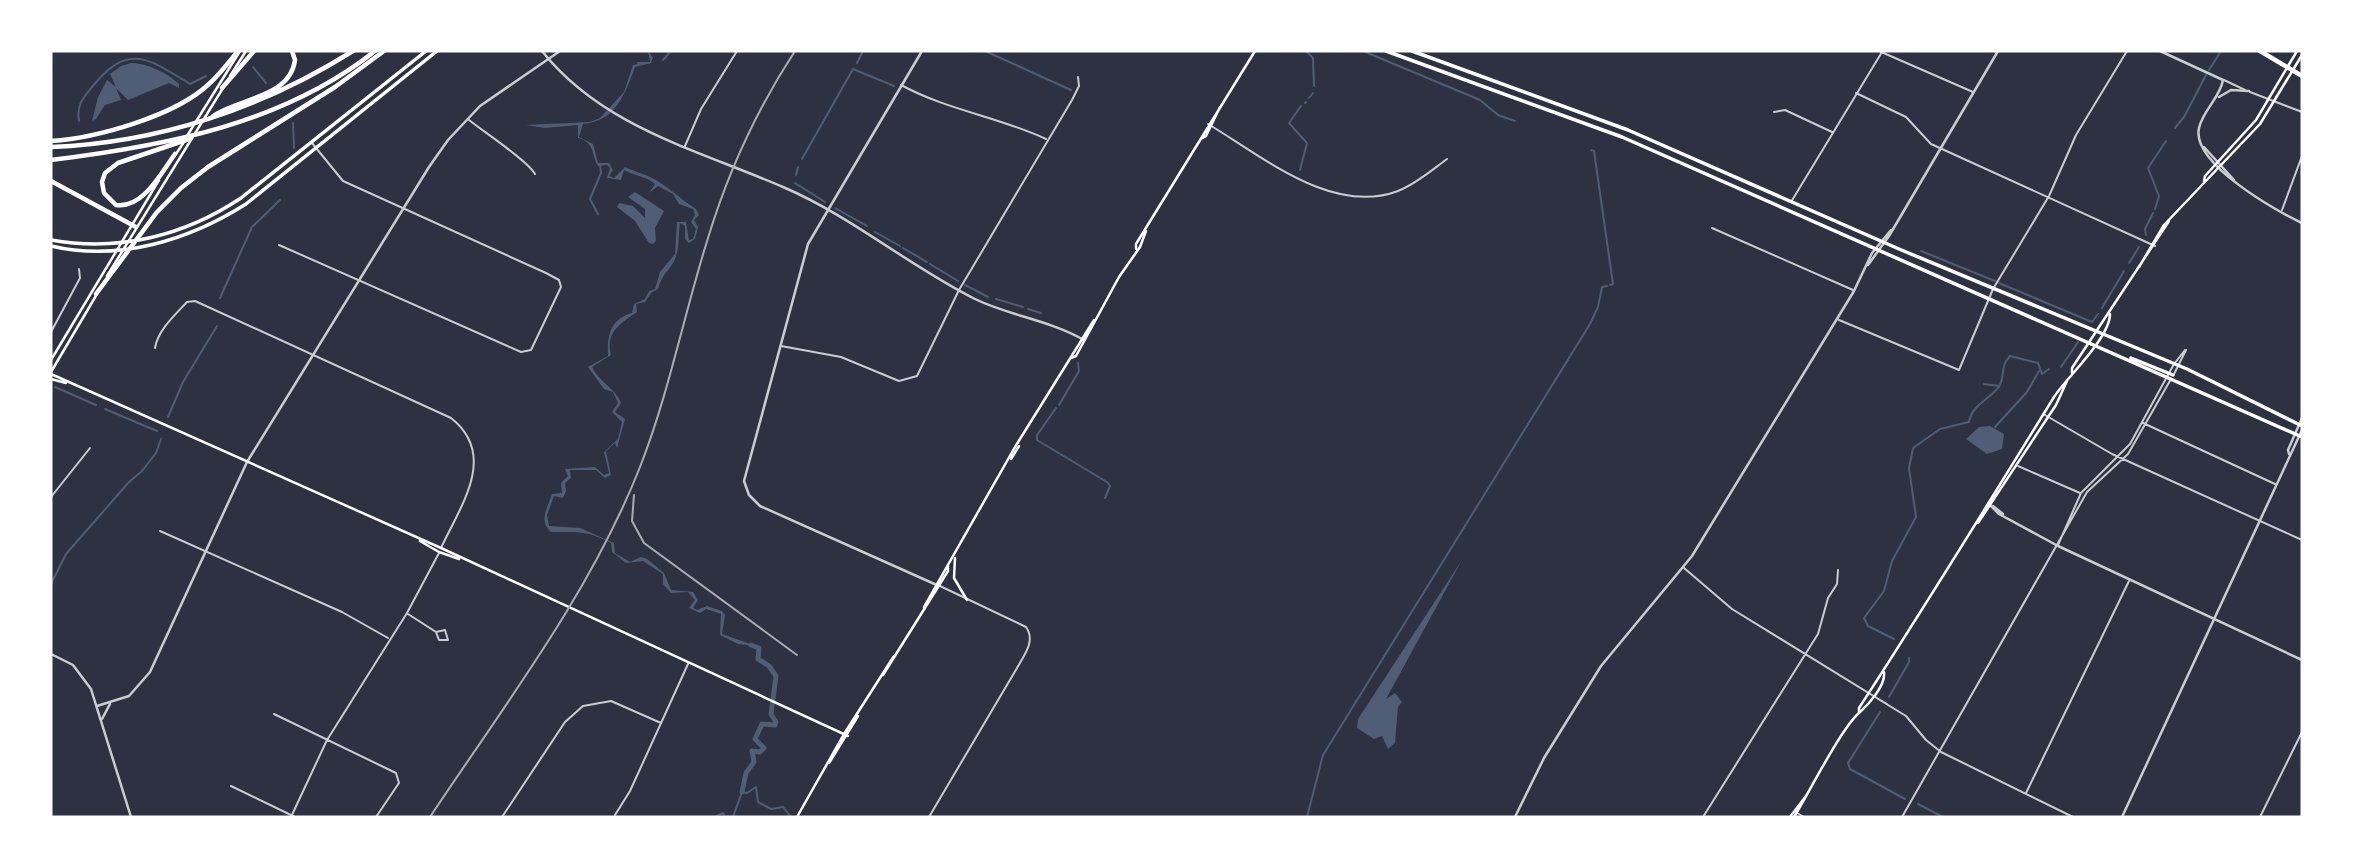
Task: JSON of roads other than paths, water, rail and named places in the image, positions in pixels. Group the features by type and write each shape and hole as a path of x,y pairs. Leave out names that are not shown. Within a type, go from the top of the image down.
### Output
{"highway":[{"path":"51,141 111,130 183,101 209,85 239,51"},
{"path":"222,88 254,51"},
{"path":"207,120 288,79 295,60 292,51"},
{"path":"51,147 143,135 207,120 301,83 353,51"},
{"path":"51,160 133,150 252,118 305,95 375,51"},
{"path":"96,294 122,256 181,188 208,167 335,88 384,51"},
{"path":"2260,51 2302,76"},
{"path":"176,155 133,204 116,205 104,193 102,182 110,167 202,133"},
{"path":"51,181 134,226"}],"main road":[{"path":"122,256 134,226 239,51"},
{"path":"51,360 112,256 184,152 246,51"},
{"path":"51,240 112,244 149,239 196,225 241,198 426,51"},
{"path":"51,246 98,250 138,248 194,232 246,204 437,51"},
{"path":"797,817 1255,51"},
{"path":"1386,51 1595,126 1877,251 2170,376 2299,436"},
{"path":"1412,51 1597,119 2176,365 2301,427"},
{"path":"1794,816 2153,245 2169,221 2204,181 2246,142 2270,110 2292,69 2298,51"},
{"path":"2204,181 2204,176 2242,138 2301,57"},
{"path":"96,294 51,375 846,735"},
{"path":"1989,505 2017,466 2046,415"},
{"path":"955,555 954,578 967,600"},
{"path":"1859,712 1874,696 1885,678 1884,672"}],"street":[{"path":"542,51 574,84 625,122 785,188 984,303 1036,318 1083,340"},
{"path":"97,706 130,696 143,684 247,462 436,156 480,106 560,51"},
{"path":"685,146 701,108 737,51"},
{"path":"922,51 826,211 805,253 745,471 745,486 749,495 762,507 1026,627 1031,635 1030,643 929,817"},
{"path":"1791,203 1880,51 1973,92"},
{"path":"1515,817 1544,758 1601,666 1683,567 1854,291 1998,51"},
{"path":"1836,318 1959,370 1993,289 2049,196 2076,135 2127,51"},
{"path":"2160,51 2302,112"},
{"path":"780,346 841,357 894,380 908,380 919,373 959,290 1079,86 1078,77"},
{"path":"2224,80 2199,127 2199,139 2234,180 2255,199 2302,223"},
{"path":"901,85 923,97 1001,120 1047,140"},
{"path":"2216,99 2231,90 2249,91"},
{"path":"1856,93 1904,116 1925,140 1940,148 2153,245"},
{"path":"1774,112 1785,110 1833,132"},
{"path":"467,119 504,149 529,164 535,174"},
{"path":"1210,125 1318,188 1342,197 1368,198 1399,190 1447,159"},
{"path":"279,245 517,351 531,350 561,288 559,280 343,181 312,143"},
{"path":"2281,213 2302,156"},
{"path":"1712,228 1854,291"},
{"path":"51,332 80,278 79,269"},
{"path":"155,348 159,336 190,301 444,414 467,434 476,458 473,479 440,550 407,613 327,740 293,817 231,786"},
{"path":"1902,817 2087,492 2123,459 2146,424 2176,365"},
{"path":"2058,546 2081,493 2119,457 2170,376"},
{"path":"2046,415 2123,459 2302,540"},
{"path":"2122,817 2299,436 2302,418"},
{"path":"2142,423 2275,484"},
{"path":"2299,436 2301,427"},
{"path":"51,497 90,448"},
{"path":"2017,466 2081,493"},
{"path":"1989,505 2058,546 2302,660"},
{"path":"160,530 342,612 389,639"},
{"path":"1683,567 1727,606 1911,719 1922,736 1941,752 2073,817"},
{"path":"1703,817 1818,634 1828,598 1837,583 1838,570"},
{"path":"2025,794 2129,580"},
{"path":"407,613 436,632"},
{"path":"51,654 79,671 97,706 131,817"},
{"path":"615,815 631,791 688,664"},
{"path":"502,817 565,722 583,706 611,701 661,723"},
{"path":"101,722 113,702"},
{"path":"274,714 398,776 399,783 376,817"},
{"path":"2260,817 2302,733"},
{"path":"1794,816 1804,817"}],"water":[{"path":"648,51 653,58 651,63 635,67 623,96 618,104 604,118 594,122 583,124 579,137 593,144 598,163 609,163 613,170 609,176 614,178 625,167 656,180 696,209 699,215 694,220 698,227 695,239 689,243 685,239 685,226 680,223 677,255 658,289 651,293 645,302 636,304 637,312 620,324 612,334 611,355 592,367 599,377 611,389 618,398 621,403 615,412 625,419 617,448 615,443 606,451 611,475 605,478 596,470 570,470 571,478 565,483 563,498 554,496 547,515 549,526 580,528 614,543 615,553 630,562 641,557 647,559 664,573 671,590 693,592 698,600 693,608 697,610 707,606 722,611 725,615 722,634 756,646 738,644 720,635 721,614 706,609 700,613 689,608 695,600 688,592 671,593 663,584 663,574 643,561 626,563 612,552 611,543 603,539 582,533 551,532 545,523 545,514 552,494 562,493 561,483 568,476 565,469 595,467 604,475 609,473 604,452 618,439 622,422 612,412 618,403 613,392 604,389 588,367 608,356 609,335 614,324 632,313 634,304 645,299 649,291 655,289 660,272 675,254 677,222 686,222 689,240 693,239 696,229 691,222 695,215 693,209 679,204 673,194 658,186 649,193 655,184 651,181 624,170 621,180 607,178 610,168 607,165 598,166 590,145 578,138 578,125 545,128 526,125 590,122 600,118 624,92 633,65 650,62"},
{"path":"131,63 163,73 179,84 179,88 169,83 128,100 116,88 121,100 105,105 92,121 98,97 107,80 116,87 110,74"},
{"path":"635,192 664,211 655,228 656,241 653,244 649,243 635,221 617,207 619,203 633,206 645,218 645,209 628,197"},
{"path":"1990,426 2004,434 2002,449 1987,454 1966,439 1979,427"},
{"path":"1462,560 1386,699 1395,693 1402,702 1398,707 1395,743 1388,749 1382,736 1374,739 1357,728 1358,719"}],"waterway":[{"path":"663,60 671,51"},
{"path":"857,63 863,51"},
{"path":"985,51 1071,90"},
{"path":"1306,51 1313,58 1314,86"},
{"path":"1363,51 1480,100 1498,115 1515,121"},
{"path":"2209,70 2221,51"},
{"path":"79,121 79,107 89,91 105,73 128,59 150,62 190,84 206,76"},
{"path":"638,63 649,63"},
{"path":"253,67 266,83"},
{"path":"802,159 853,69 894,86"},
{"path":"2175,128 2184,117 2206,75"},
{"path":"1309,98 1313,93"},
{"path":"1300,170 1307,143 1289,123 1301,106"},
{"path":"293,123 294,148"},
{"path":"2155,209 2159,196 2148,168 2166,141"},
{"path":"1591,150 1594,151 1613,284 1610,285"},
{"path":"598,214 590,199 601,173 600,165"},
{"path":"796,175 798,167"},
{"path":"795,183 825,202"},
{"path":"220,298 252,227 280,200"},
{"path":"835,208 867,226"},
{"path":"2146,235 2145,229 2153,213"},
{"path":"875,232 900,246"},
{"path":"2129,263 2139,247"},
{"path":"903,248 927,262"},
{"path":"1921,251 1995,281"},
{"path":"930,264 958,281"},
{"path":"2102,308 2124,271"},
{"path":"1999,283 2092,322 2098,314"},
{"path":"965,285 988,297"},
{"path":"1307,817 1323,755 1590,324 1598,307 1602,287 1607,286"},
{"path":"996,299 1023,307"},
{"path":"1028,309 1041,313"},
{"path":"168,417 183,382 217,326"},
{"path":"2061,367 2078,342"},
{"path":"1894,639 1868,626 1864,618 1884,591 1892,561 1916,517 1909,468 1913,448 1940,429 1969,422 1977,407 2000,384 2010,356 2038,363 2042,374 2049,369"},
{"path":"1059,405 1079,371 1078,363"},
{"path":"1995,427 2027,392 2039,371"},
{"path":"1984,384 1999,386"},
{"path":"55,387 96,405"},
{"path":"1056,408 1037,435 1037,440 1107,482 1110,486 1105,498"},
{"path":"105,409 157,431"},
{"path":"51,584 66,554 129,482 142,471 156,453 161,439"},
{"path":"742,792 746,773 754,762 752,751 760,752 764,748 755,739 762,724 775,725 776,722 771,714 776,676 769,666 758,659 759,648 751,645"},
{"path":"1889,697 1909,658"},
{"path":"1880,712 1848,763 1850,769 1905,799"},
{"path":"733,817 742,792 747,793 756,787 758,802 771,809 783,807 790,816"},
{"path":"1918,804 1943,817"},
{"path":"715,817 723,813 725,817"}],"railway":[{"path":"430,817 571,604 620,514 650,439 699,267 725,189 756,118 795,51"},
{"path":"634,495 632,521 644,543 797,655"}]}
